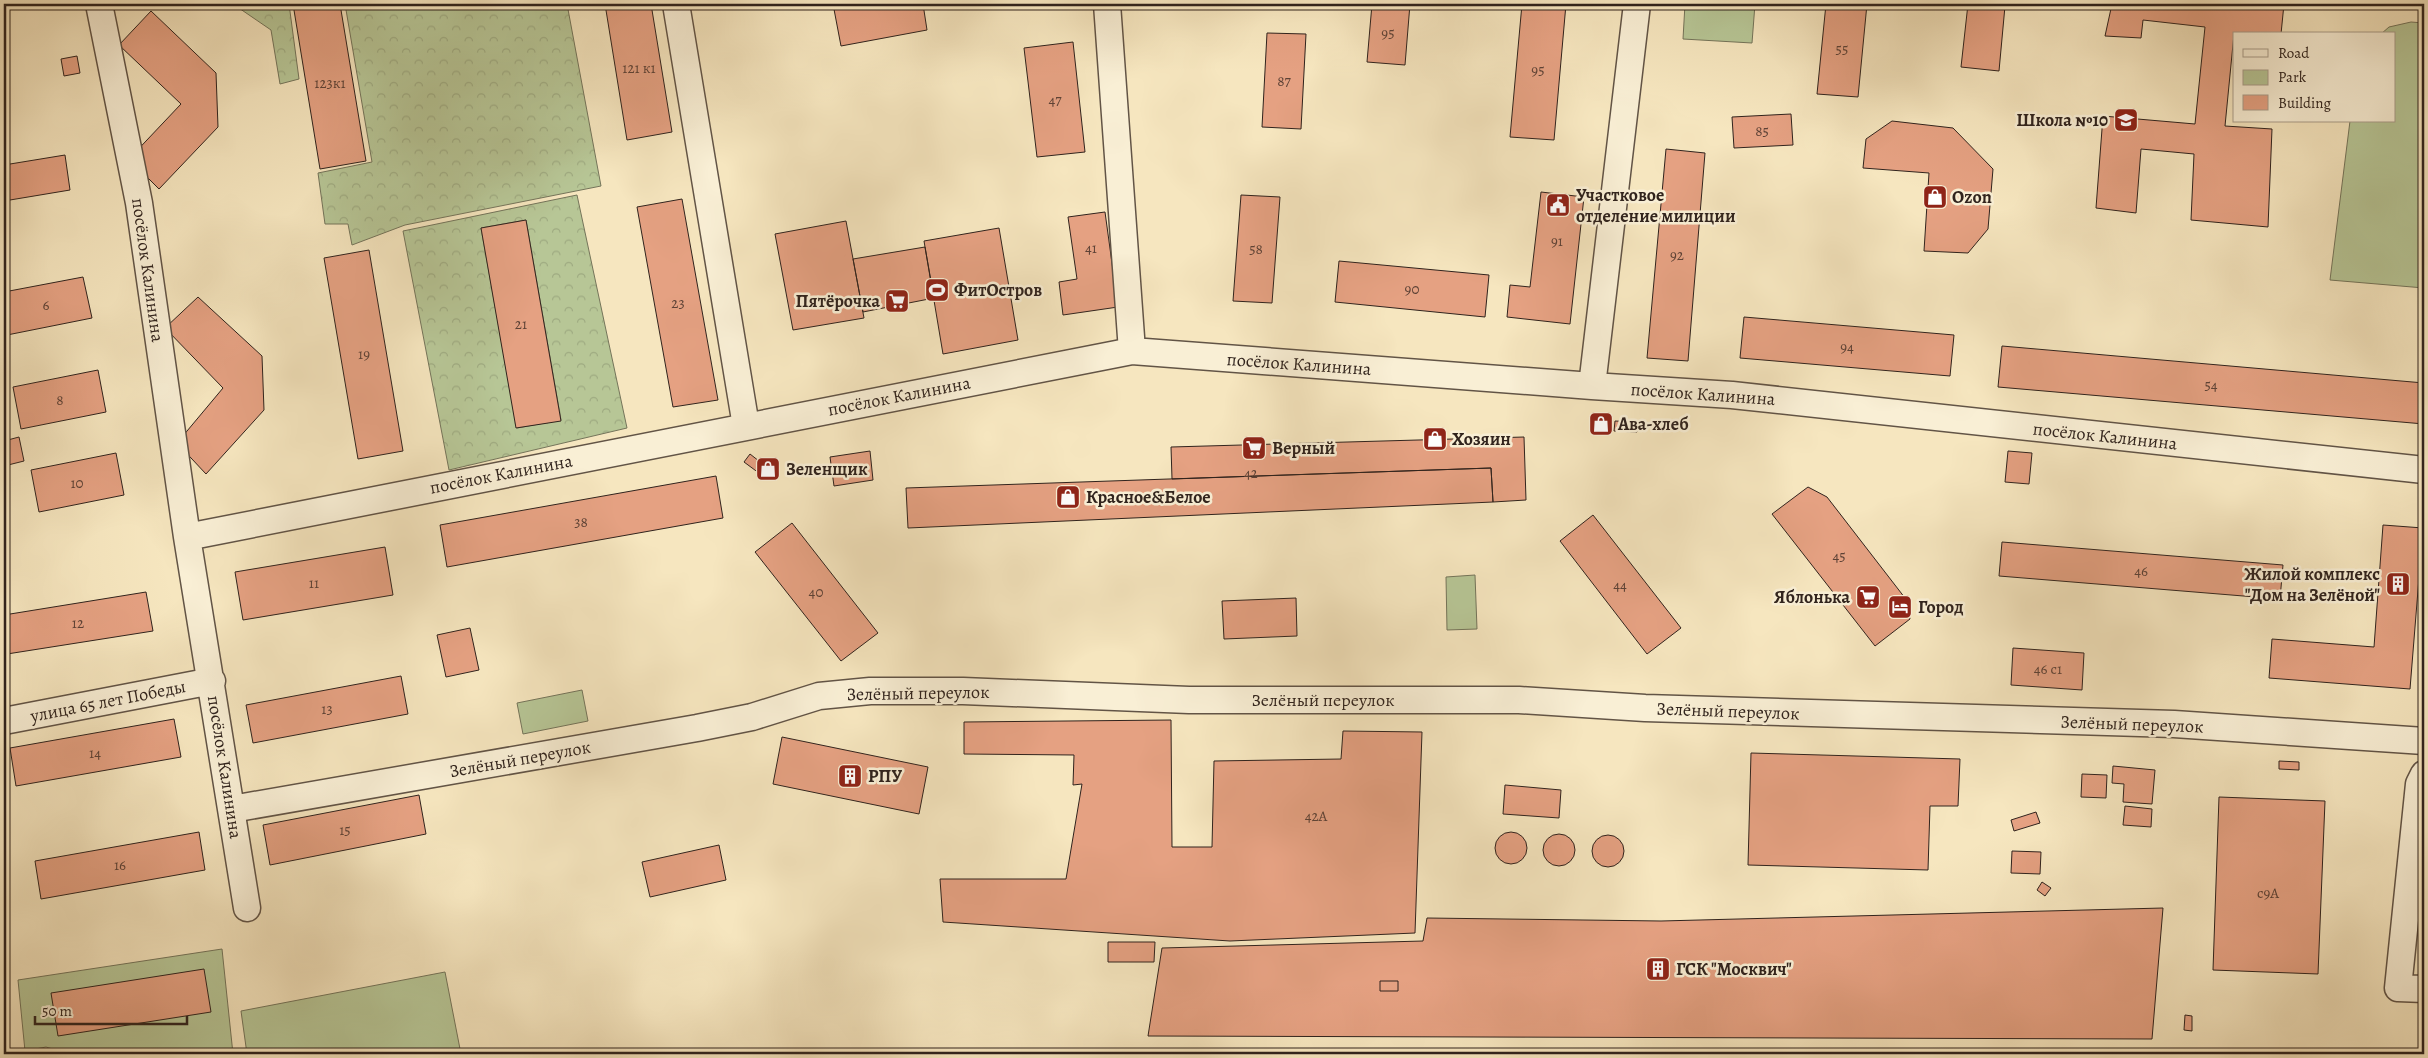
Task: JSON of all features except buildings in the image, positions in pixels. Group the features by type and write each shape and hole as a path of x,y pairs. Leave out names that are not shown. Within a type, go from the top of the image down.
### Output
{"street":[{"name":"посёлок Калинина","path":"99,4 139,203 187,537 212,681 247,908"},
{"path":"676,4 746,426"},
{"path":"1108,4 1132,351"},
{"path":"1592,386 1636,4"},
{"name":"посёлок Калинина","path":"187,537 1132,351 1732,395 2424,470"},
{"name":"улица 65 лет Победы","path":"4,721 212,681"},
{"name":"Зелёный переулок","path":"232,809 697,728 752,717 819,696 870,692 1021,692 1189,700 1519,700 1645,708 2174,724 2424,741"},
{"path":"2424,774 2419,784 2398,988 2424,989"}],"green space":[{"path":"233,4 289,4 299,79 280,84 271,30"},
{"path":"345,4 567,4 601,186 405,225 352,245 348,224 325,224 318,173 372,162"},
{"path":"1685,4 1755,4 1752,43 1683,39"},
{"path":"2411,22 2424,23 2424,288 2330,280 2350,122 2396,122 2396,32 2383,32 2389,27"},
{"path":"577,195 627,428 449,470 403,231","holes":["526,220 561,420 517,428 481,228"]},
{"path":"1475,575 1477,629 1447,630 1446,577"},
{"path":"582,690 588,721 523,734 517,703"},
{"path":"222,949 233,1054 69,1054 46,1047 25,1051 18,980"},
{"path":"445,972 461,1054 247,1054 241,1011"}],"place":[{"name":"Школа №10","path":"2126,120"},
{"name":"Ozon","path":"1935,197"},
{"name":"Участковое отделение милиции","path":"1558,205"},
{"name":"ФитОстров","path":"937,290"},
{"name":"Пятёрочка","path":"897,301"},
{"name":"Ава-хлеб","path":"1601,424"},
{"name":"Хозяин","path":"1435,439"},
{"name":"Верный","path":"1254,448"},
{"name":"Зеленщик","path":"768,469"},
{"name":"Красное&Белое","path":"1068,497"},
{"name":"Жилой комплекс \"Дом на Зелёной\"","path":"2398,584"},
{"name":"Яблонька","path":"1868,597"},
{"name":"Город","path":"1900,607"},
{"name":"РПУ","path":"850,776"},
{"name":"ГСК \"Москвич\"","path":"1658,969"}]}
